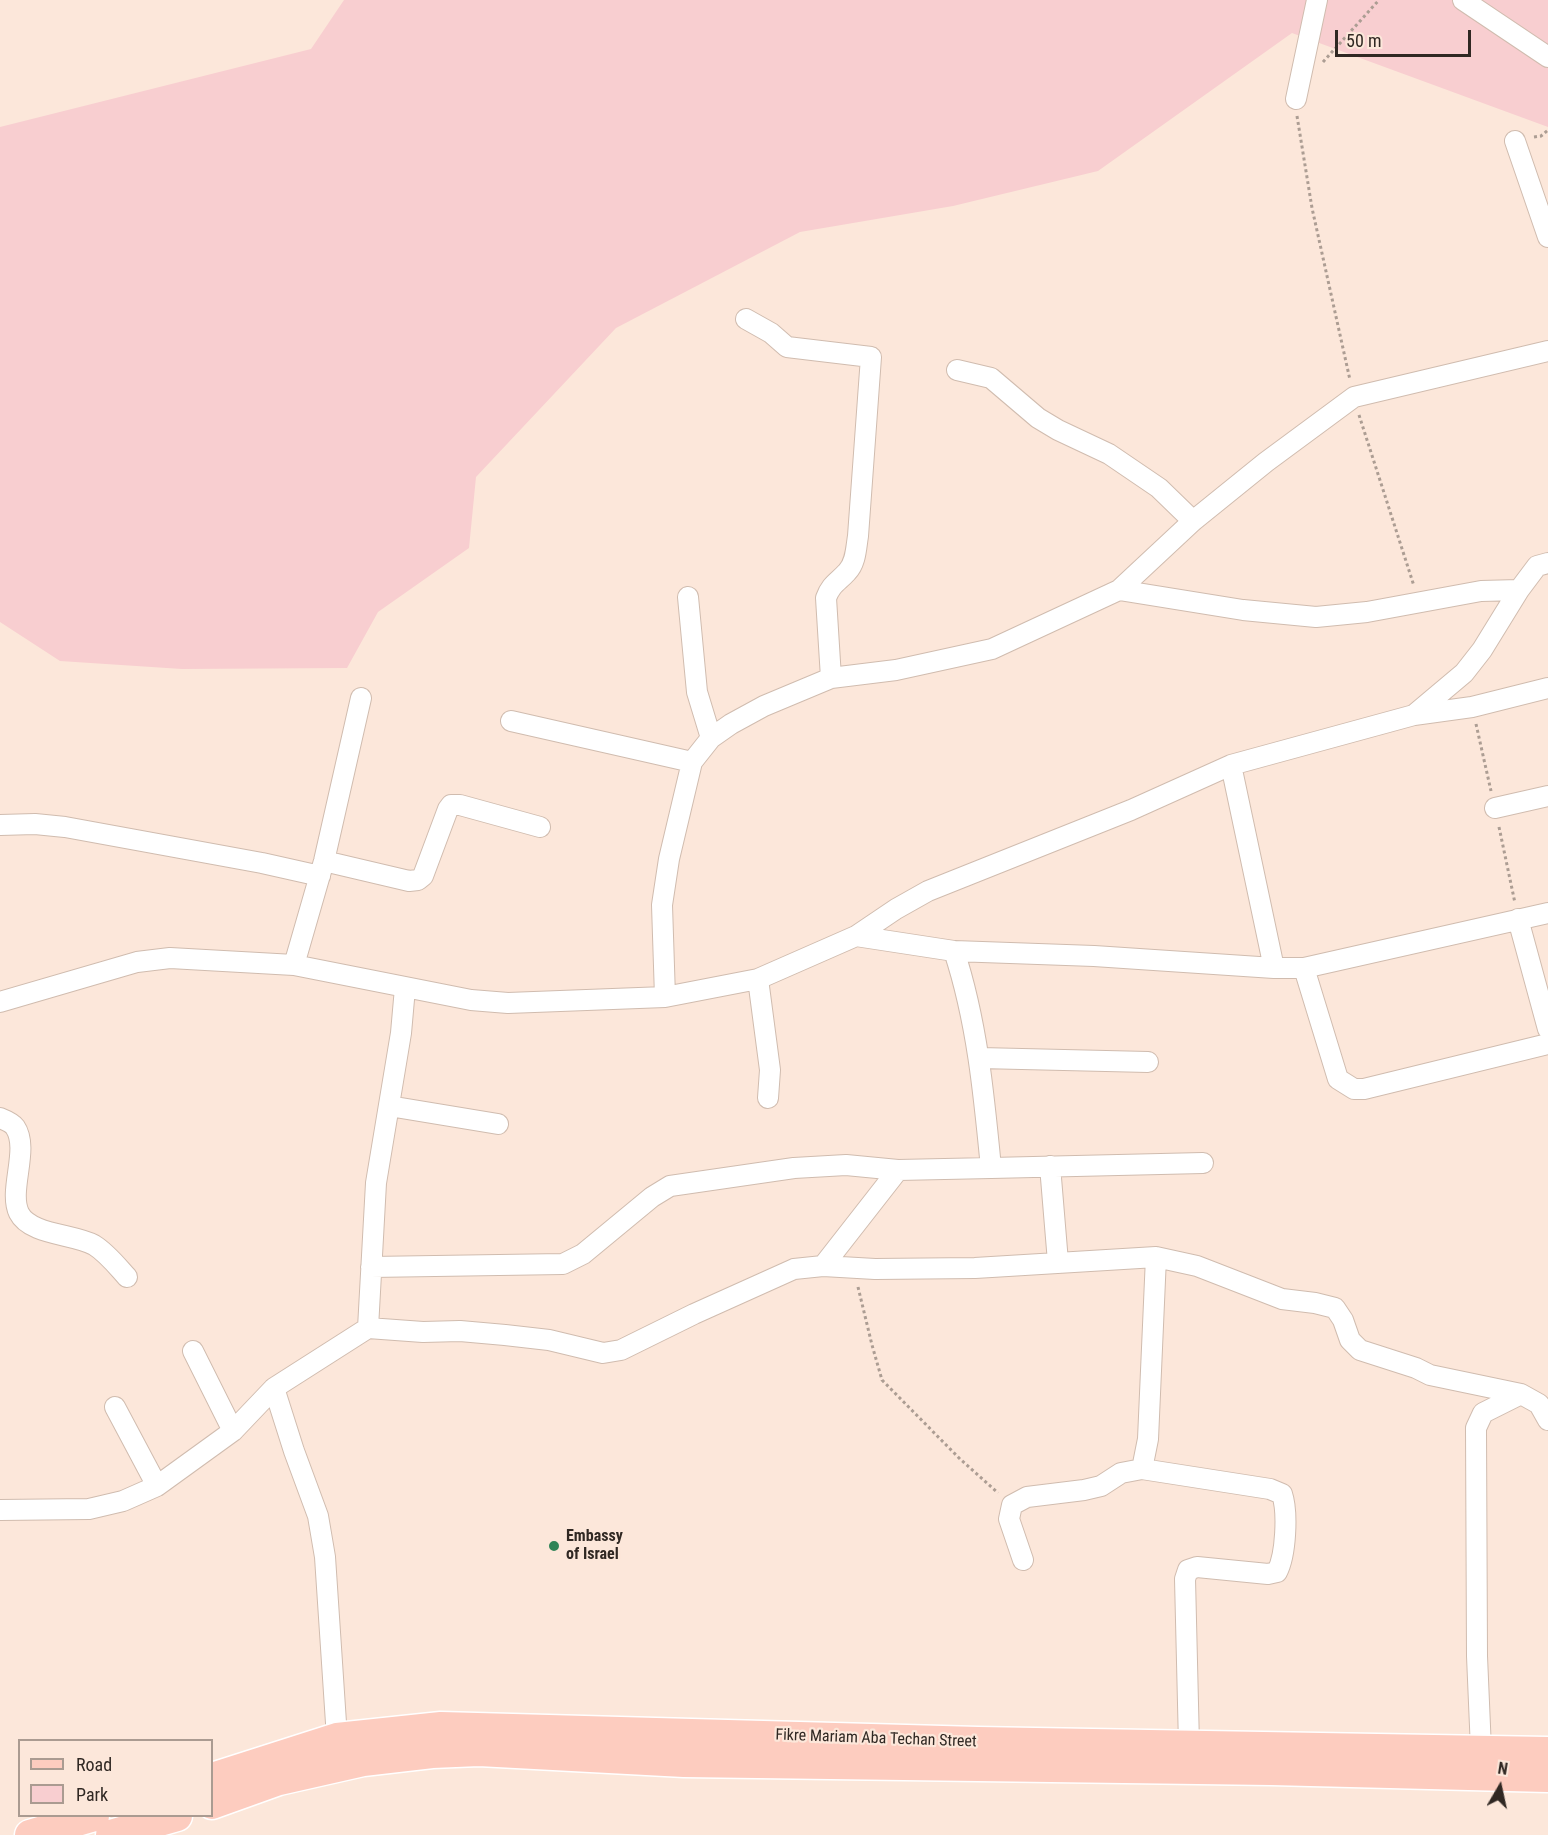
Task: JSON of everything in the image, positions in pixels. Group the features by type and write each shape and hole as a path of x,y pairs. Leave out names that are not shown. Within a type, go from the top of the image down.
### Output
{"main road":[{"name":"Fikre Mariam Aba Techan Street","path":"213,1778 338,1738 368,1747 432,1753 480,1751 684,1762 789,1750 1189,1745 1548,1752"},
{"name":"Fikre Mariam Aba Techan Street","path":"213,1804 368,1747"},
{"name":"Fikre Mariam Aba Techan Street","path":"789,1750 1271,1770 1548,1777"},
{"path":"30,1835 88,1817"},
{"path":"111,1835 170,1817"}],"street":[{"path":"1296,99 1317,0"},
{"path":"1463,0 1548,57"},
{"path":"1515,141 1548,237"},
{"path":"746,319 771,333 787,347 871,357 855,559 849,571 829,588 826,598 831,678"},
{"path":"664,997 662,904 692,762 711,738 764,706 831,678 896,670 992,649 1119,590 1193,520 1354,397 1548,351"},
{"path":"957,370 991,378 1038,418 1109,454 1159,488 1193,520"},
{"path":"1414,715 1464,673 1482,650 1519,590 1537,566 1548,563"},
{"path":"1119,590 1243,610 1316,617 1368,612 1481,591 1519,590"},
{"path":"688,597 697,692 711,738"},
{"path":"0,1002 137,962 170,958 294,965 471,1000 508,1003 664,997 758,979 856,936 928,891 1131,810 1231,765 1414,715 1472,707 1548,688"},
{"path":"294,965 322,868 361,698"},
{"path":"511,721 692,762"},
{"path":"1231,765 1274,968"},
{"path":"1495,808 1548,796"},
{"path":"0,825 35,824 65,827 262,863 322,868 409,881 418,880 423,876 448,809 452,805 460,805 540,827"},
{"path":"856,936 954,951 1304,968 1548,913"},
{"path":"1518,919 1548,1029"},
{"path":"954,951 963,978 980,1058 991,1168"},
{"path":"1304,968 1338,1079 1354,1089 1364,1089 1548,1044"},
{"path":"758,979 770,1070 768,1098"},
{"path":"368,1328 376,1183 401,1033 405,988"},
{"path":"980,1058 1148,1062"},
{"path":"388,1107 498,1124"},
{"path":"0,1118 15,1126 20,1137 20,1167 15,1196 19,1214 31,1226 92,1244 127,1277"},
{"path":"371,1267 563,1264 583,1254 652,1197 670,1186 794,1168 846,1165 898,1170 1203,1163"},
{"path":"1050,1166 1058,1262"},
{"path":"823,1266 898,1170"},
{"path":"1142,1469 1148,1439 1156,1257"},
{"path":"0,1510 89,1509 123,1501 157,1486 233,1431 274,1389 368,1328 505,1335 549,1340 603,1353 621,1350 694,1314 795,1269 823,1266 975,1268 1156,1257 1197,1266 1282,1299 1335,1308 1343,1320 1350,1340 1360,1350 1416,1368 1430,1375 1521,1394 1539,1404 1548,1420"},
{"path":"193,1351 233,1431"},
{"path":"274,1389 318,1516 325,1557 338,1738"},
{"path":"1481,1750 1477,1656 1476,1428 1483,1413 1521,1394"},
{"path":"115,1407 157,1486"},
{"path":"1023,1560 1009,1519 1012,1505 1027,1497 1101,1486 1121,1473 1142,1469 1270,1489 1282,1494 1286,1505 1282,1563 1277,1572 1268,1574 1197,1567 1188,1570 1185,1579 1189,1745"}],"path":[{"path":"1319,66 1379,0"},
{"path":"1296,99 1312,208 1354,397 1419,602"},
{"path":"854,1268 882,1380 960,1459 1012,1505"}],"green space":[{"path":"344,0 1548,0 1548,127 1292,33 1098,171 953,206 800,232 616,328 476,477 469,548 378,612 347,668 182,669 60,661 0,622 0,127 311,49"}],"place":[{"name":"Embassy of Israel","path":"554,1546"}]}
